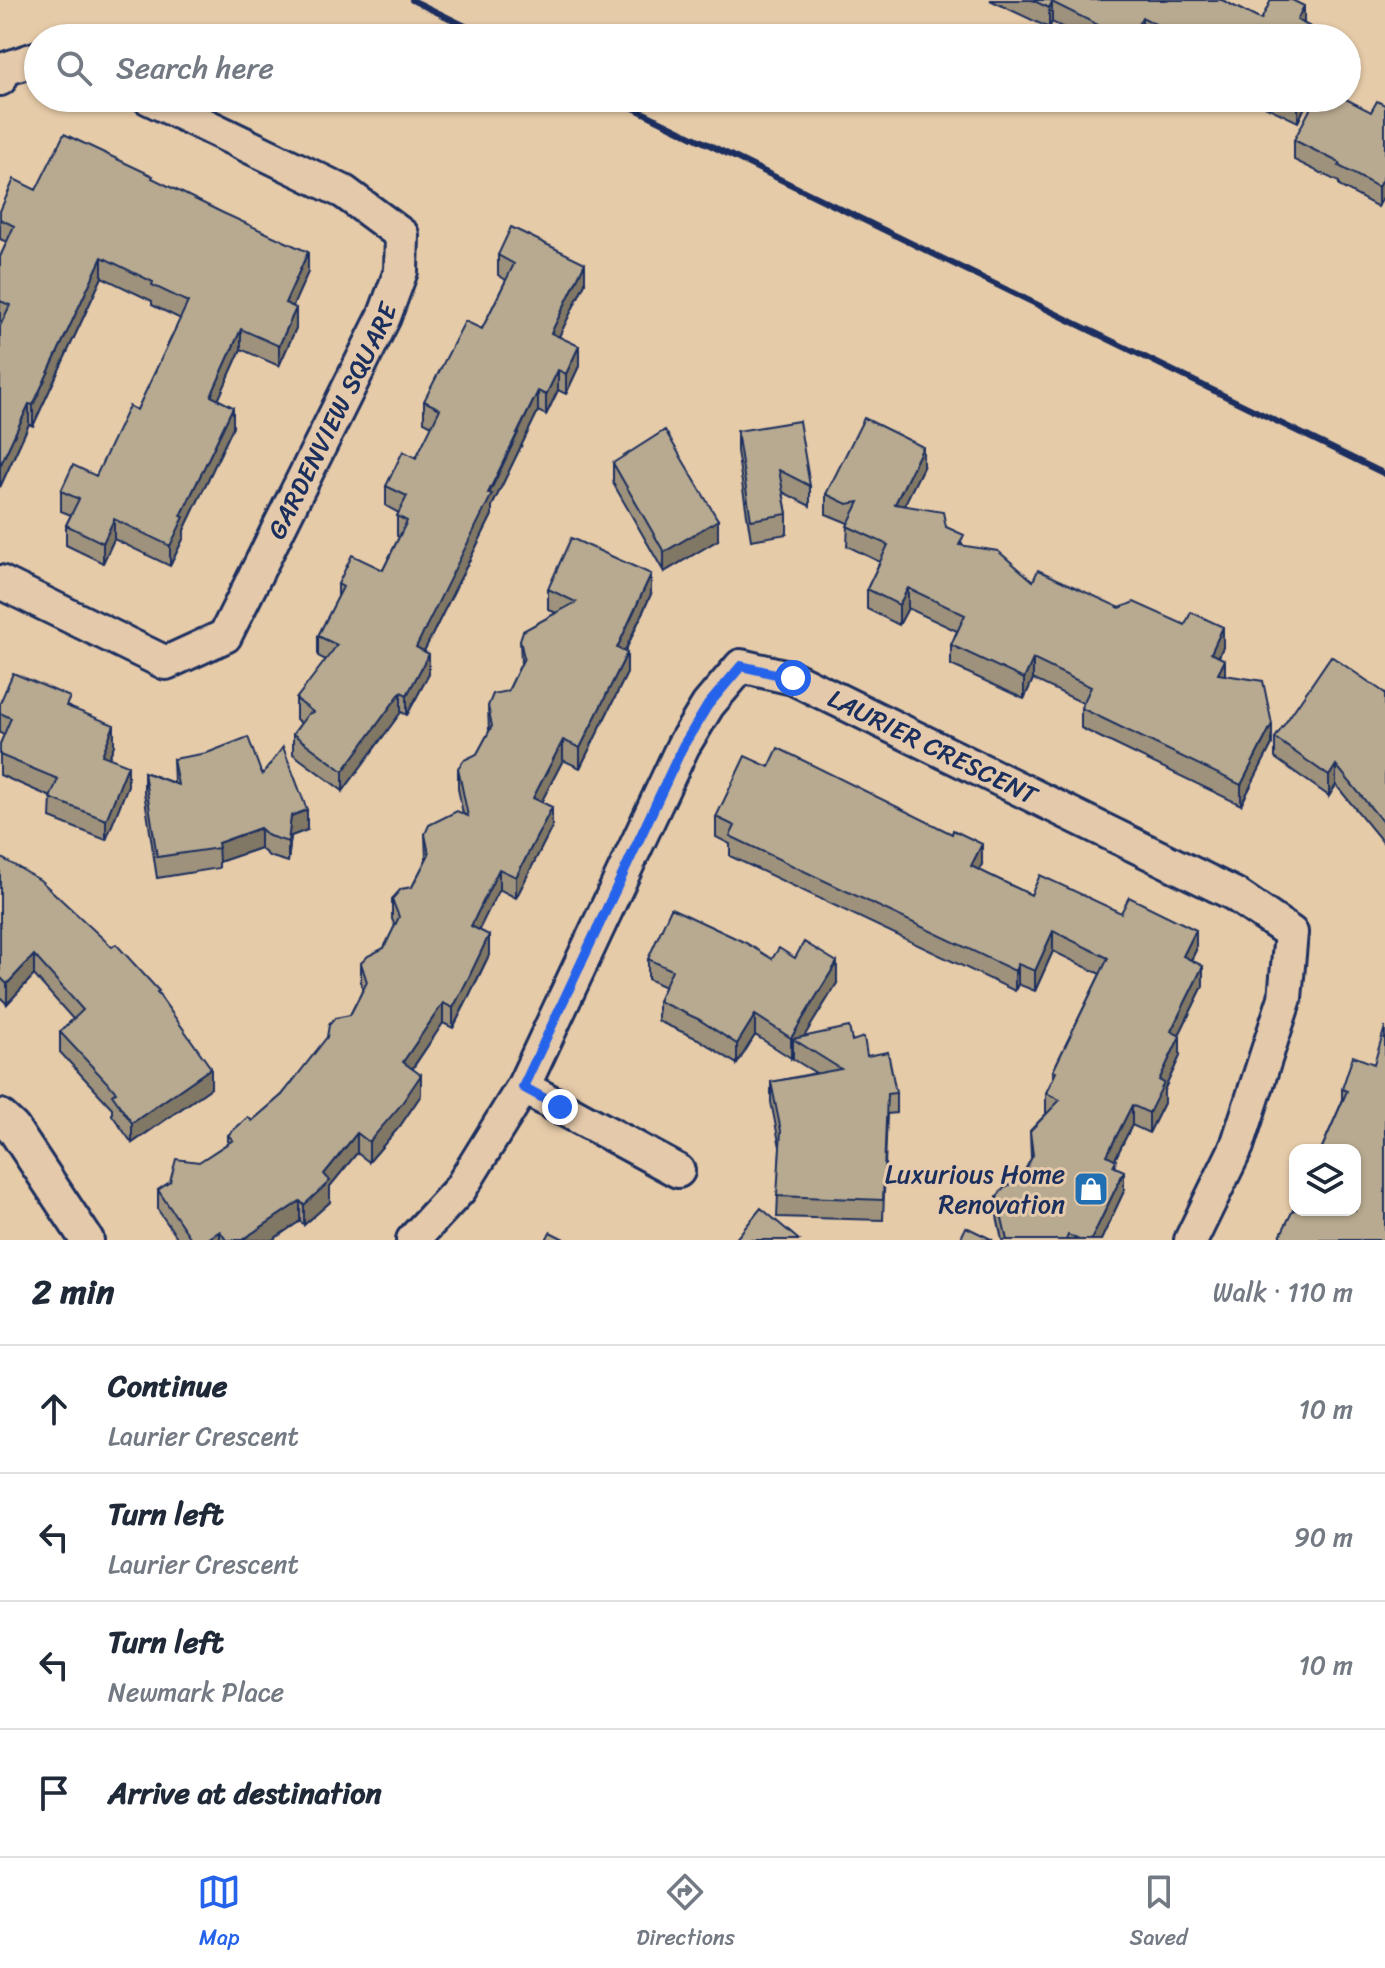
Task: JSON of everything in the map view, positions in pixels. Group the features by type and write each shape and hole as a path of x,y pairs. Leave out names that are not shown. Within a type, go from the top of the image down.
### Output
{"street":[{"path":"0,79 5,69 24,63"},
{"name":"GARDENVIEW SQUARE","path":"0,582 166,663 225,636 384,317 401,271 402,235 344,192 178,112"},
{"name":"LAURIER CRESCENT","path":"413,1240 460,1189 523,1087 683,746 708,705 741,666 793,678 1234,894 1291,933 1285,998 1266,1057 1237,1146 1191,1240"},
{"path":"523,1087 678,1171"},
{"path":"0,1116 13,1128 87,1240"}],"building":[{"path":"1032,0 1222,0 1261,20 1271,0 1292,0 1304,6 1297,20 1305,24 1155,24 1142,17 1138,24 1096,24 1052,2 1049,8"},
{"path":"1377,101 1385,105 1385,174 1378,187 1294,140 1309,112 1361,112 1361,107 1371,112"},
{"path":"64,134 308,252 285,303 296,308 279,346 241,329 211,396 233,407 170,546 114,519 103,543 66,525 79,499 61,491 73,465 96,476 129,406 137,410 188,302 102,257 33,405 29,404 0,466 0,326 10,305 0,301 0,257 14,226 0,219 0,211 14,179 36,190"},
{"path":"511,227 585,263 551,333 579,346 566,374 558,370 546,395 538,391 488,493 492,494 416,647 429,654 407,695 401,692 343,771 293,734 313,712 296,699 337,645 318,636 343,587 338,584 352,555 383,570 407,521 397,516 407,496 386,486 403,451 416,458 440,409 424,401 465,321 482,329 514,264 498,255"},
{"path":"864,418 923,447 895,504 943,512 946,527 964,535 959,545 998,551 1033,581 1038,570 1120,608 1134,602 1185,625 1191,612 1223,627 1211,653 1225,660 1218,674 1263,681 1272,724 1241,785 1081,708 1091,687 1033,659 1024,679 951,645 965,615 908,588 899,605 867,589 888,545 847,526 859,502 847,504 826,494"},
{"path":"799,421 810,486 779,470 787,514 751,520 737,431"},
{"path":"665,430 718,520 664,552 613,463"},
{"path":"571,538 651,574 617,648 627,653 580,748 563,740 533,798 552,807 516,877 499,869 471,926 489,935 469,977 453,1008 443,1003 403,1062 421,1075 400,1106 369,1142 357,1133 324,1174 330,1181 304,1205 300,1201 242,1240 226,1240 220,1231 206,1240 192,1240 158,1190 170,1182 176,1159 199,1162 233,1140 228,1135 248,1117 252,1121 282,1095 327,1037 329,1025 335,1018 350,1015 367,982 361,963 384,948 399,917 392,899 401,889 412,887 429,854 425,834 429,825 457,811 468,816 458,768 464,760 477,754 492,726 488,706 493,694 508,691 524,658 520,640 523,631 576,602 548,589"},
{"path":"1331,656 1385,693 1385,825 1336,765 1329,776 1275,738"},
{"path":"13,673 70,697 66,706 114,725 102,755 128,765 106,820 50,798 58,779 0,755 0,744 11,718 0,713 0,703"},
{"path":"248,737 262,775 283,747 307,810 291,816 288,842 269,836 260,828 218,843 219,848 157,857 144,772 178,785 173,759 207,753"},
{"path":"778,748 952,834 953,830 982,844 971,866 1031,895 1040,875 1121,913 1129,897 1196,930 1183,956 1203,966 1171,1031 1180,1036 1159,1080 1164,1083 1149,1113 1132,1105 1107,1155 1116,1160 1113,1166 1124,1171 1091,1240 1079,1240 1068,1235 1066,1240 1007,1240 997,1196 1005,1187 1020,1180 1033,1155 1030,1131 1060,1100 1046,1093 1056,1072 1053,1071 1108,958 1053,931 1035,971 1018,964 1015,971 730,836 735,826 716,817 745,756 769,767"},
{"path":"0,857 40,880 112,947 116,944 159,991 211,1068 132,1123 112,1095 116,1092 60,1032 83,1010 34,955 7,984 0,977"},
{"path":"671,908 746,943 772,959 779,948 795,958 804,942 837,962 791,1038 755,1015 737,1044 698,1019 658,1001 672,970 648,959"},
{"path":"849,1027 852,1041 864,1037 867,1056 888,1052 896,1093 887,1094 883,1200 777,1196 781,1131 771,1082 841,1069 793,1039"},
{"path":"1385,1027 1385,1240 1278,1240 1290,1216 1361,1216 1361,1144 1324,1144 1347,1091 1342,1089 1353,1056 1374,1064"},
{"path":"761,1208 799,1240 735,1240"},
{"path":"966,1227 993,1240 960,1240"},
{"path":"550,1232 566,1240 546,1240"}],"railway":[{"path":"412,0 461,24"},
{"path":"642,112 1385,474"}],"place":[{"name":"Luxurious Home Renovation","path":"1091,1189"}],"route":[{"path":"560,1107 523,1087 683,746 708,705 741,666 793,678"}]}
